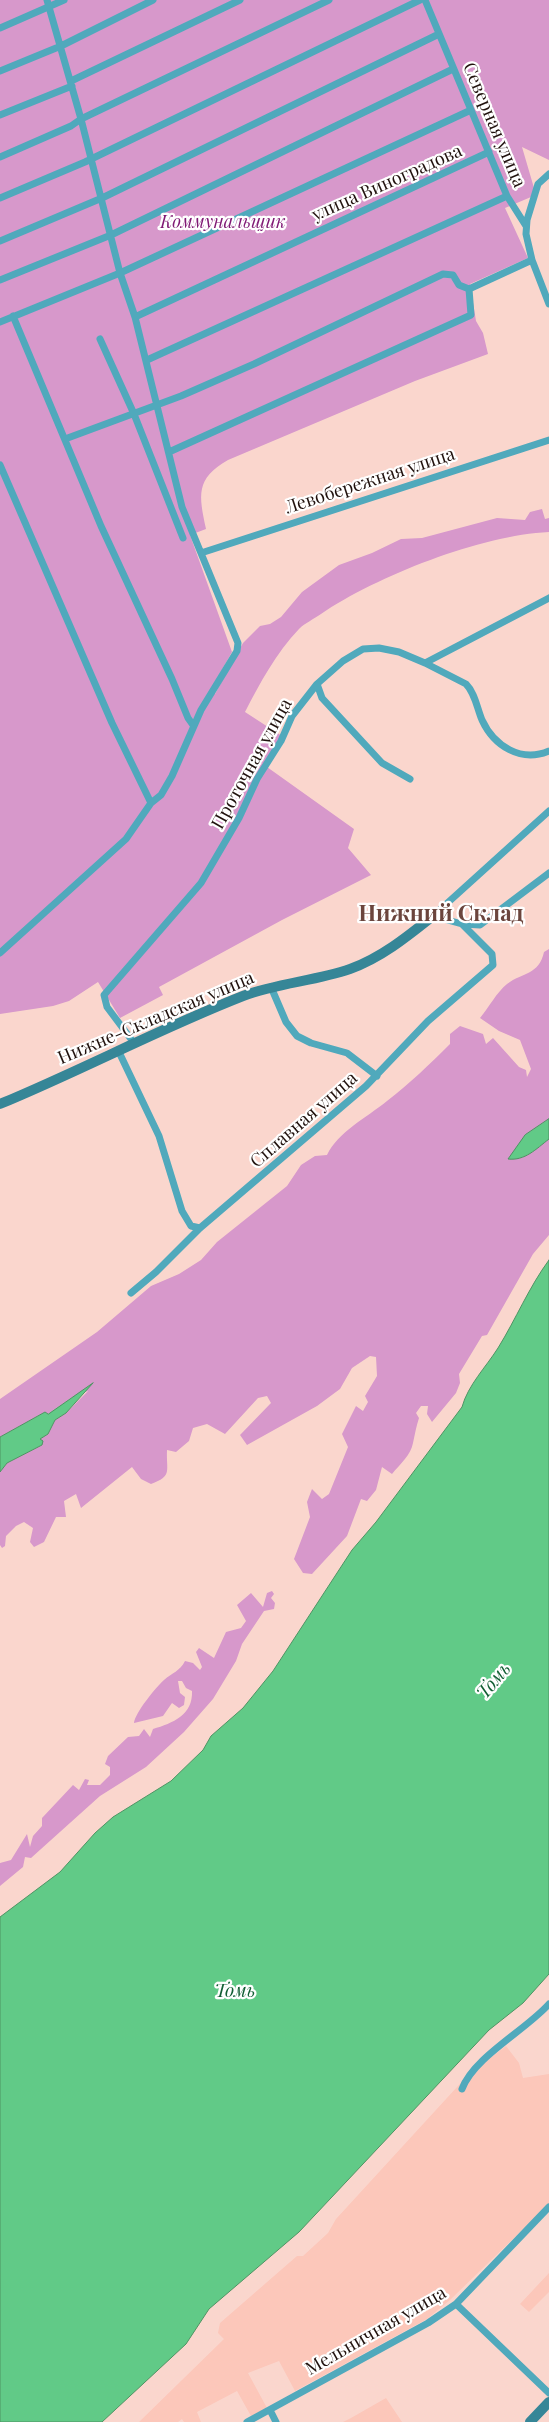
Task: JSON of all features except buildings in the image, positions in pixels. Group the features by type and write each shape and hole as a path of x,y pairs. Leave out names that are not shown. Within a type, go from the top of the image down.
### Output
{"street":[{"path":"0,28 48,3 64,0"},
{"path":"0,71 61,46 153,0"},
{"path":"0,115 71,83 240,0"},
{"path":"0,157 71,126 81,119 329,0"},
{"path":"0,198 91,158 420,0"},
{"name":"Северная улица","path":"425,0 507,196 526,226"},
{"path":"0,953 126,839 152,803 161,795 172,776 193,726 237,651 238,643 182,507 156,405 147,360 120,273 81,119 48,3"},
{"path":"0,241 102,198 439,34"},
{"path":"0,280 111,235 453,69"},
{"path":"0,322 120,273 472,110"},
{"name":"улица Виноградова","path":"135,317 489,152"},
{"path":"549,174 538,184 526,226 532,260 549,304"},
{"path":"147,360 507,196"},
{"path":"65,439 134,414 254,364 444,274 453,275 460,285 469,289 532,260"},
{"path":"169,452 471,315 469,289"},
{"path":"13,316 101,526 193,726"},
{"path":"100,338 134,414 183,538"},
{"name":"Левобережная улица","path":"201,553 549,440"},
{"path":"0,465 112,723 152,803"},
{"path":"425,664 549,598"},
{"name":"Проточная улица","path":"134,1043 107,1007 104,996 201,883 239,818 257,779 281,742 292,716 317,684 343,661 363,649 379,648 399,652 466,684 483,722 499,744 516,753 532,756 549,751"},
{"path":"317,684 322,698 382,763 410,779"},
{"path":"433,916 549,811"},
{"path":"433,916 462,924 480,925 549,873"},
{"name":"Нижне-Складская улица","path":"0,1104 118,1050 244,996 271,987 335,973 367,962 406,938 433,916"},
{"name":"Сплавная улица","path":"131,1293 156,1272 200,1228 377,1076 428,1021 493,966 492,954 462,924"},
{"path":"271,987 286,1022 297,1036 311,1044 346,1053 377,1076"},
{"path":"118,1050 159,1136 182,1211 189,1225 200,1228"},
{"path":"462,2089 465,2082 491,2053 536,2019 549,2004"},
{"name":"Мельничная улица","path":"247,2422 294,2394 428,2323 456,2304 549,2207"},
{"path":"456,2304 549,2394"},
{"path":"530,2422 549,2402"},
{"path":"270,2410 276,2422"}],"shaded area":[{"path":"506,2046 519,2063 523,2078 549,2074 549,2204 450,2300 427,2319 295,2391 279,2361 248,2373 267,2408 251,2416 237,2391 197,2412 201,2422 184,2422 182,2419 178,2422 139,2422 224,2339 218,2333 220,2323 297,2256 303,2256 328,2233 336,2219 468,2075"},
{"path":"549,2273 549,2292 529,2312 520,2304"},
{"path":"386,2398 402,2422 343,2422 351,2418"}],"green space":[{"name":"Коммунальщик","path":"0,0 549,0 549,160 522,147 534,188 531,197 505,208 528,258 470,284 476,321 483,333 488,354 415,381 228,460 210,474 205,481 201,497 206,529 190,535 232,652 211,689 215,694 243,643 260,626 270,624 281,617 302,592 339,565 372,553 401,539 422,538 497,518 525,520 530,512 542,509 545,519 549,518 549,532 522,535 462,549 400,572 344,600 304,625 291,638 269,669 245,712 285,738 267,767 354,829 348,848 371,875 282,920 159,987 163,995 120,1018 98,982 69,1001 53,1006 0,1014"},
{"path":"549,949 549,1235 533,1254 487,1335 482,1336 459,1374 460,1383 456,1393 432,1422 427,1414 428,1406 421,1406 416,1413 419,1418 410,1452 392,1474 382,1467 376,1490 367,1501 361,1499 347,1536 312,1574 303,1573 294,1559 310,1517 307,1502 312,1489 322,1499 329,1494 348,1447 342,1434 356,1406 363,1411 368,1402 365,1396 377,1376 376,1357 370,1356 352,1368 340,1389 317,1406 247,1445 240,1435 271,1403 267,1396 258,1398 225,1434 207,1424 193,1428 189,1441 176,1452 167,1450 167,1472 158,1481 151,1484 141,1479 132,1467 81,1508 76,1494 64,1501 66,1517 56,1517 44,1542 34,1547 30,1542 33,1528 24,1522 16,1526 6,1536 5,1546 2,1548 0,1545 0,1472 7,1463 42,1445 39,1439 48,1434 55,1420 66,1413 88,1391 71,1398 48,1414 45,1412 0,1437 0,1399 97,1332 151,1286 179,1274 201,1260 217,1242 287,1186 301,1165 315,1156 327,1155 345,1132 387,1101 419,1074 450,1044 450,1034 460,1026 483,1034 486,1044 493,1038 519,1067 526,1070 527,1077 531,1069 520,1040 499,1031 480,1018 503,987 534,969 542,959 544,952"},
{"path":"272,1591 274,1594 271,1598 275,1603 274,1609 264,1611 242,1644 236,1661 213,1699 184,1732 146,1767 100,1796 31,1858 25,1857 23,1867 0,1886 0,1863 11,1860 27,1834 30,1847 33,1836 42,1826 42,1818 73,1785 79,1790 85,1779 89,1780 87,1785 100,1785 110,1775 110,1767 105,1764 108,1756 128,1737 139,1736 144,1729 150,1737 153,1729 174,1721 185,1712 189,1706 192,1691 186,1688 182,1681 178,1681 180,1693 185,1697 184,1705 179,1708 172,1703 163,1716 134,1723 142,1707 160,1683 178,1670 185,1661 193,1663 200,1670 202,1667 196,1652 199,1648 214,1658 226,1632 241,1628 246,1621 237,1605 251,1593 263,1607 267,1593"}],"water":[{"path":"549,1119 549,1139 525,1156 508,1159 525,1135"},
{"name":"Томь","path":"549,1260 549,1974 523,2003 489,2030 299,2232 209,2309 186,2344 102,2422 0,2422 0,1917 60,1872 95,1833 113,1817 171,1781 203,1750 211,1736 243,1708 273,1671 352,1550 376,1522 462,1407 473,1384 498,1348 535,1281"},
{"path":"93,1383 66,1413 55,1420 48,1434 40,1439 43,1441 42,1445 7,1463 0,1472 0,1437 45,1412 48,1414"}],"district":[{"name":"Нижний Склад","path":"441,914"}]}
